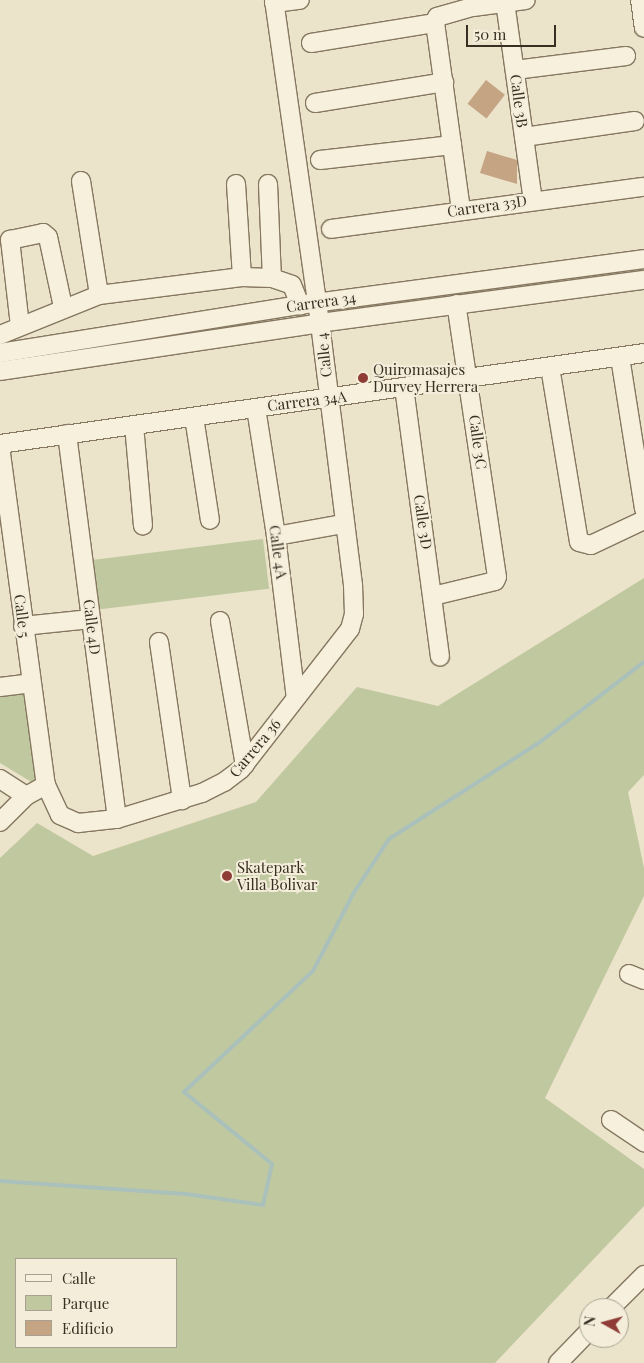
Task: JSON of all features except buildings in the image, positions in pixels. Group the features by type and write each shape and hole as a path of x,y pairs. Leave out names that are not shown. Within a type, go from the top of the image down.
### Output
{"street":[{"path":"274,2 300,0"},
{"path":"311,43 438,18 472,3 526,0"},
{"path":"640,0 644,28"},
{"name":"Calle 4","path":"274,2 309,304 320,323 343,524 354,596 353,621"},
{"name":"Calle 3B","path":"505,2 533,200"},
{"path":"438,18 444,82 461,210"},
{"path":"515,70 626,56"},
{"path":"315,103 444,82"},
{"path":"524,137 635,122"},
{"path":"320,160 452,145"},
{"path":"82,181 99,295"},
{"path":"236,184 242,277"},
{"path":"268,184 272,278"},
{"name":"Carrera 33D","path":"331,229 533,200 644,188"},
{"path":"20,326 10,240 44,234 48,237 63,307"},
{"name":"Carrera 34","path":"0,353 309,304 644,260"},
{"path":"0,335 63,307 99,295 242,277 272,278 292,285 309,304"},
{"name":"Carrera 34","path":"0,371 320,323 644,280"},
{"name":"Calle 3C","path":"434,596 497,580 456,304"},
{"name":"Carrera 34A","path":"0,445 644,353"},
{"path":"620,357 644,509"},
{"path":"550,367 580,542 585,545 644,520"},
{"name":"Calle 3D","path":"404,387 434,596 440,657"},
{"name":"Calle 4A","path":"256,408 276,536 296,698"},
{"path":"194,417 210,520"},
{"path":"134,425 143,526"},
{"name":"Calle 4D","path":"67,434 117,820"},
{"name":"Calle 5","path":"0,445 5,529 23,626 46,785 60,815 68,821 90,824 117,820"},
{"path":"276,536 343,524"},
{"path":"23,626 91,618"},
{"path":"220,621 245,764"},
{"name":"Carrera 36","path":"117,820 182,800 224,782 245,764 344,637 353,621"},
{"path":"159,642 182,800"},
{"path":"0,687 31,683"},
{"path":"0,779 26,796"},
{"path":"0,822 26,796 46,785"},
{"path":"611,1120 644,1142"},
{"path":"621,1298 644,1275"},
{"path":"558,1363 579,1341"}],"green space":[{"path":"263,539 269,589 96,610 90,560"},
{"path":"644,578 644,775 628,792 644,868 644,896 545,1098 644,1169 644,1206 495,1363 0,1363 0,858 37,823 93,856 256,802 357,687 438,706"},
{"path":"23,692 38,786 0,763 0,695"}],"waterway":[{"path":"0,1181 186,1194 263,1205 272,1164 184,1092 313,971 353,894 389,839 540,742 644,662"}],"place":[{"name":"Quiromasajes Durvey Herrera","path":"363,378"},
{"name":"Skatepark Villa Bolivar","path":"227,876"}]}
